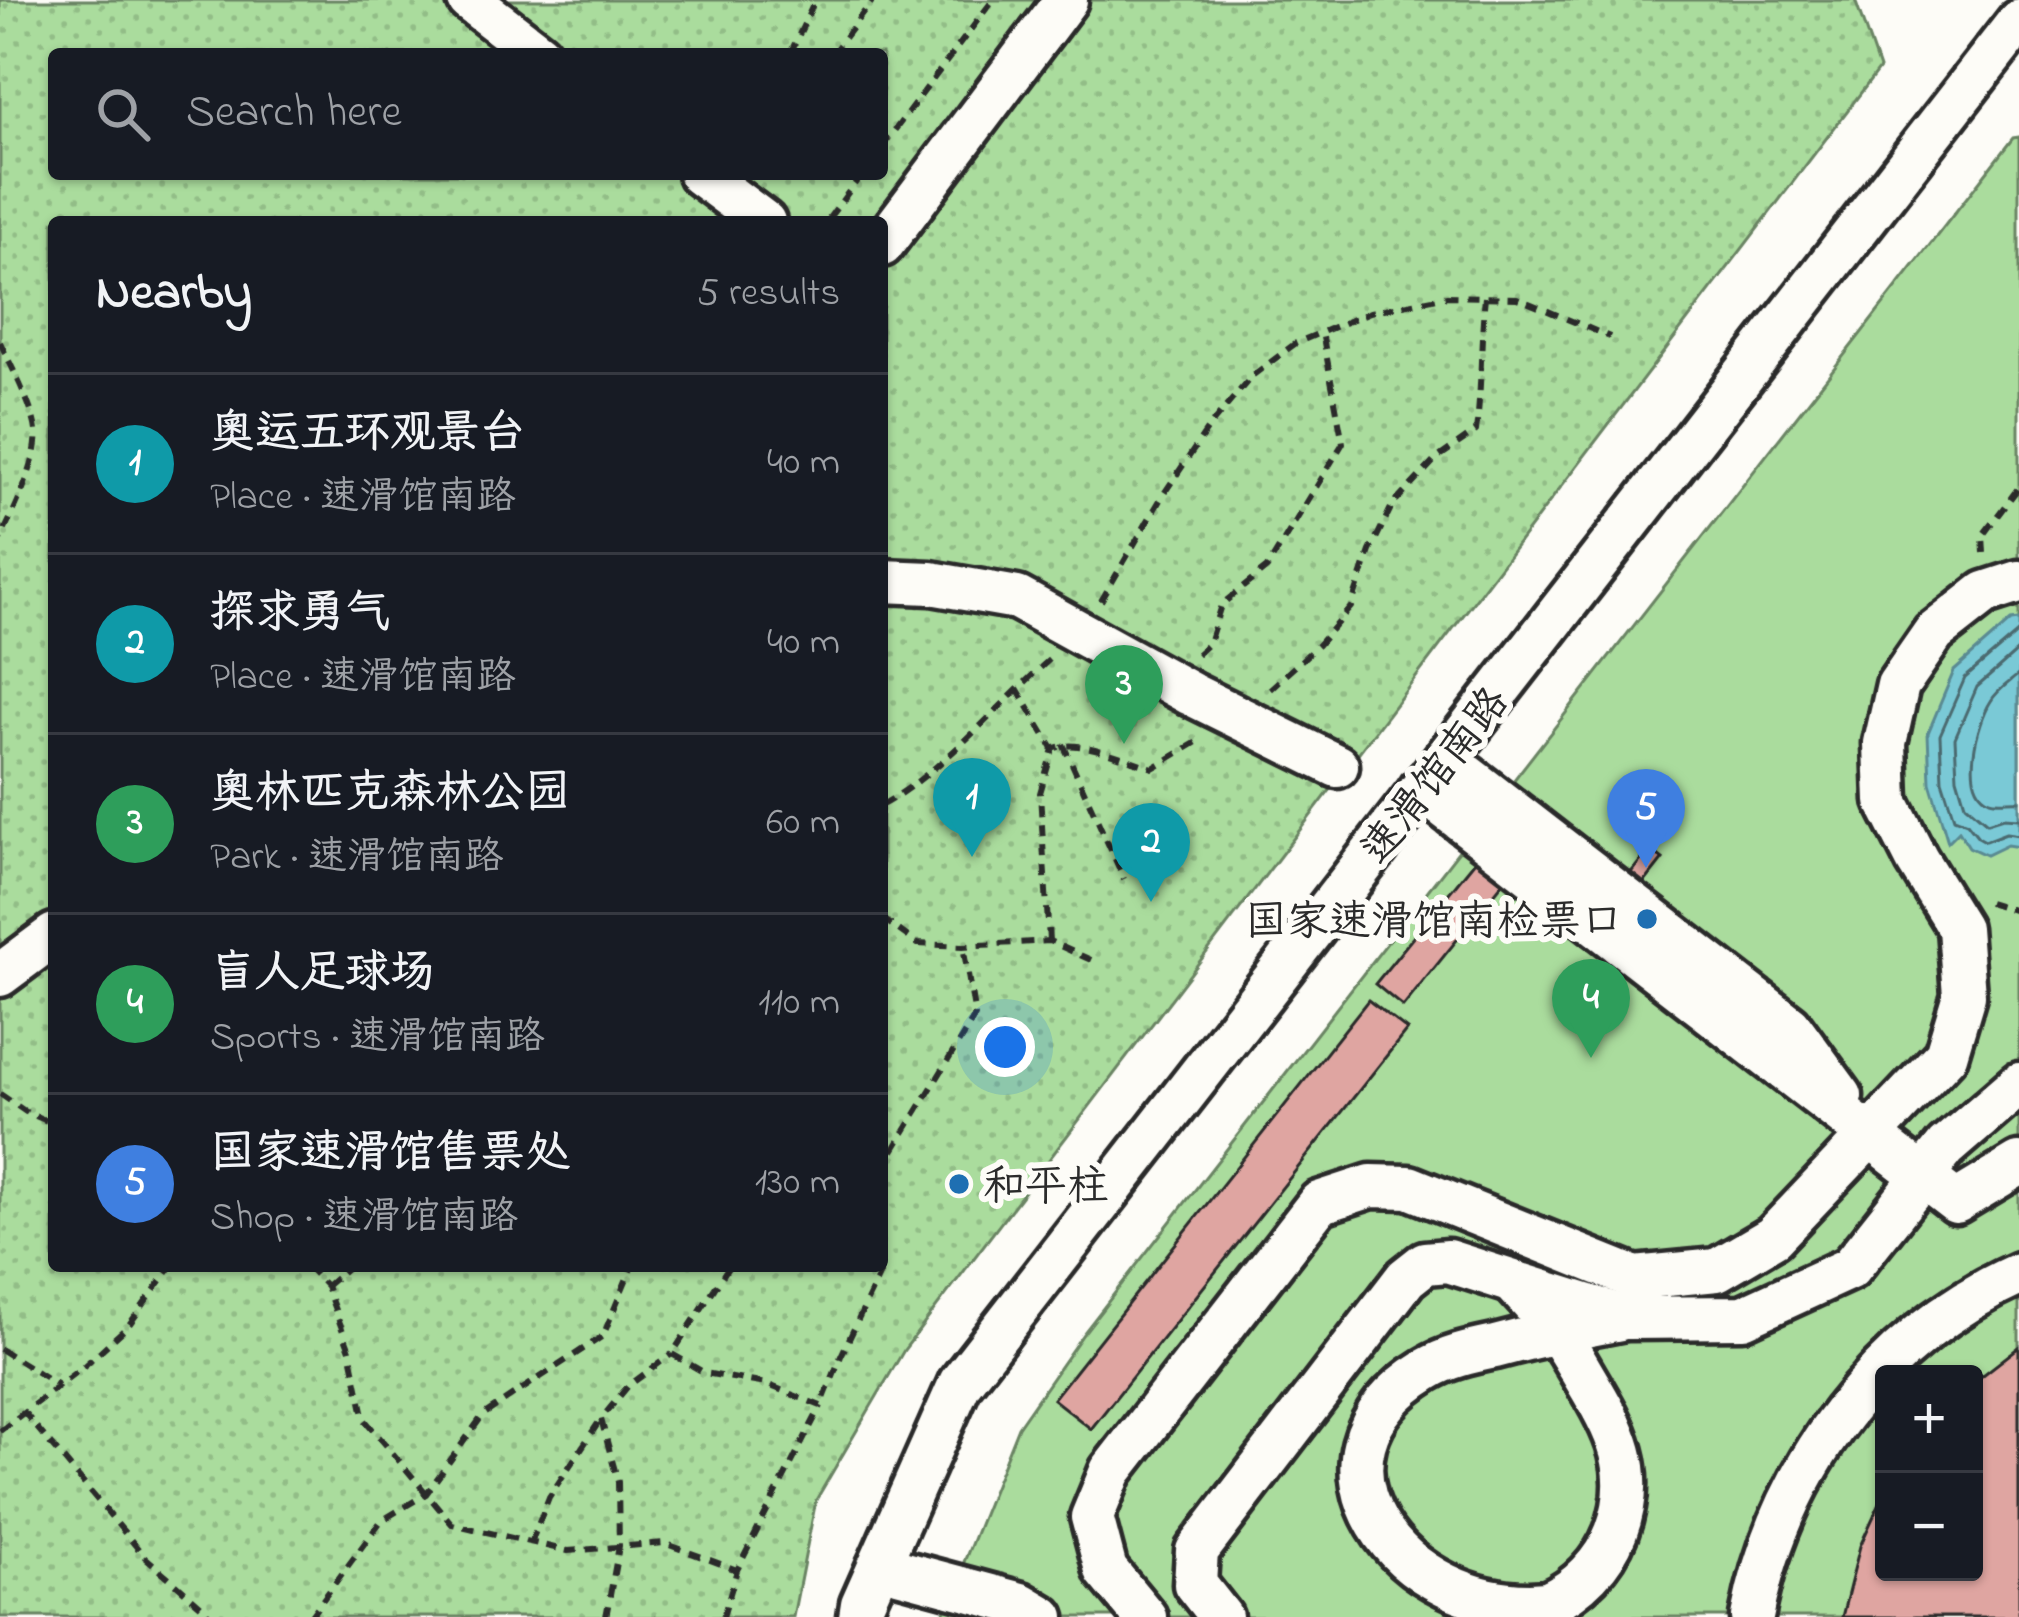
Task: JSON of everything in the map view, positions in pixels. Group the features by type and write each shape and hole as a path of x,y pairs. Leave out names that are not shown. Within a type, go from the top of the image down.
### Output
{"street":[{"path":"469,0 531,48"},
{"path":"888,236 1066,0"},
{"name":"速滑馆南路","path":"860,1617 960,1383 2019,20"},
{"path":"708,180 756,216"},
{"path":"888,580 1017,598 1167,681 1337,766"},
{"path":"1145,1617 1106,1570 1092,1517 1111,1471 1319,1203 1371,1186 1409,1187 1635,1278 1717,1270 1773,1238 1946,1055 1964,995 1959,928 1887,801 1885,743 1898,685 1934,633 2002,588"},
{"path":"1433,774 1790,1026 1870,1136 1956,1202 2019,1164"},
{"path":"0,975 48,939"},
{"path":"1514,1283 1556,1331 1609,1418 1625,1467 1625,1493 1612,1543 1580,1583 1534,1609 1483,1616 1433,1602 1411,1588 1392,1570 1367,1525 1360,1474 1366,1448 1388,1402 1407,1383 1451,1357 1556,1331 1627,1318 1743,1317 1850,1268 1946,1147 2019,1084"},
{"path":"1220,1617 1195,1585 1197,1551 1406,1279 1426,1263 1448,1261 1627,1318"},
{"path":"1752,1617 1770,1547 1788,1503 1836,1421 1916,1338 1967,1301 2019,1274"},
{"path":"879,1566 1022,1604 1043,1617"}],"path":[{"path":"793,48 811,0"},
{"path":"837,48 874,0"},
{"path":"888,138 993,0"},
{"path":"830,216 858,180"},
{"path":"888,801 959,745 1079,634 1209,427 1252,376 1295,343 1370,312 1447,296 1517,298 1610,338"},
{"path":"1053,749 1064,744 1153,768 1238,718 1318,645 1351,607 1392,506 1436,459 1476,431 1485,297"},
{"path":"1167,681 1209,643 1221,605 1267,568 1343,442 1322,332"},
{"path":"0,342 37,433 25,488 0,540"},
{"path":"2002,588 1983,535 2019,487"},
{"path":"1017,688 1053,749 1040,793 1049,941"},
{"path":"1064,744 1124,879"},
{"path":"888,925 918,944 1049,941 1091,960"},
{"path":"888,1159 975,1016 963,946"},
{"path":"0,1094 48,1121"},
{"path":"0,1431 85,1366 128,1326 168,1272"},
{"path":"313,1272 326,1286 350,1350 365,1420 452,1525 568,1551 664,1543 737,1570"},
{"path":"326,1286 343,1272"},
{"path":"310,1617 380,1521 427,1494 483,1415 603,1336 630,1272"},
{"path":"531,1543 549,1497 601,1420 628,1387 671,1354 725,1272"},
{"path":"723,1617 737,1570 821,1406 880,1272"},
{"path":"0,1349 58,1385"},
{"path":"671,1354 705,1373 766,1384 821,1406"},
{"path":"23,1412 145,1557 210,1617"},
{"path":"601,1420 618,1482 619,1546 606,1617"}],"green space":[{"path":"0,0 1855,0 1879,69 904,1350 816,1500 793,1617 0,1617"},
{"path":"2019,137 2019,1617 942,1617 1018,1427 1083,1334 2013,138"}],"water":[{"path":"2019,620 2019,847 2007,845 1986,855 1969,847 1959,831 1948,842 1930,782 1928,733 1954,671 2011,621"}],"building":[{"path":"1650,849 1663,859 1641,887 1628,876"},
{"path":"1479,856 1506,879 1403,1007 1375,984"},
{"path":"1368,1000 1407,1030 1091,1429 1053,1399"},
{"path":"2019,1347 2019,1617 1842,1617 1860,1546 1875,1514 1875,1581 1983,1581 1983,1375"}],"place":[{"name":"奥林匹克森林公园","path":"1124,744"},
{"name":"奥运五环观景台","path":"972,857"},
{"name":"国家速滑馆售票处","path":"1646,868"},
{"name":"探求勇气","path":"1151,902"},
{"name":"国家速滑馆南检票口","path":"1647,919"},
{"name":"盲人足球场","path":"1591,1058"},
{"name":"和平柱","path":"959,1184"}]}
